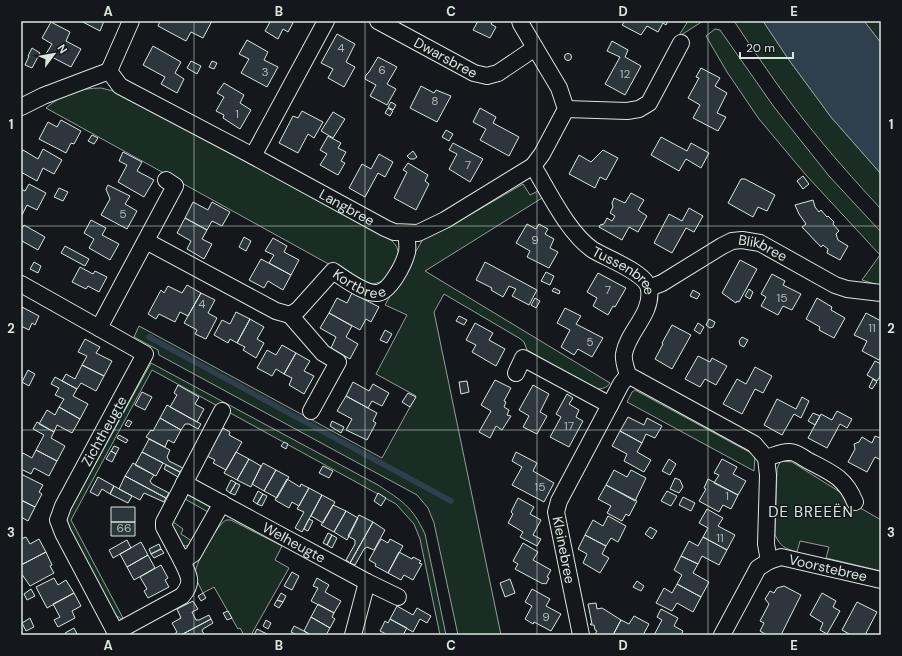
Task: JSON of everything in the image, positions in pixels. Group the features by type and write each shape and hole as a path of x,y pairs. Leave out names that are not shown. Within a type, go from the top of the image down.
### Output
{"street":[{"path":"21,106 109,71 131,21"},
{"path":"253,156 326,21"},
{"name":"Dwarsbree","path":"378,21 474,74 486,76 498,73 535,48"},
{"path":"520,21 559,88 566,109 627,111 639,109 649,103 681,42"},
{"name":"Langbree","path":"109,71 120,86 385,228 394,232 406,233 418,233 445,220 533,166 542,154 566,109"},
{"name":"Tussenbree","path":"533,166 572,229 583,243 637,274 645,281 649,288 649,299 644,313 627,344 624,355 628,375"},
{"path":"99,328 175,186 166,180"},
{"name":"Kortbree","path":"290,315 298,310 333,271 368,292 377,293 385,290 391,284 407,254 408,247 406,233"},
{"name":"Blikbree","path":"649,288 662,283 722,246 732,241 742,240 760,243 835,285 848,289 881,293"},
{"path":"146,241 276,311 290,315 323,353 338,362 311,411"},
{"name":"Zichtheugte","path":"21,284 146,354 62,506 58,520 63,534 117,634"},
{"path":"516,373 523,358 610,405"},
{"path":"628,375 754,444 766,458 768,475 766,544 769,560"},
{"name":"Kleinebree","path":"581,635 556,512 559,501 621,384 628,375"},
{"path":"117,634 182,596 188,589 190,580 164,527 164,522 222,411"},
{"path":"766,458 783,452 792,452 836,475 850,491 855,502"},
{"name":"Welheugte","path":"184,483 398,598"},
{"path":"182,561 193,554 222,503"},
{"name":"Voorstebree","path":"722,635 758,568 769,560 781,557 881,580"},
{"path":"353,635 367,582"}],"green space":[{"path":"688,21 703,21 678,37"},
{"path":"734,21 763,21 789,60 831,117 881,174 881,209 809,126 783,92"},
{"path":"864,21 881,21 881,43"},
{"path":"715,29 720,30 774,107 829,176 881,232 881,286 862,280 880,255 806,175 759,119 727,72 706,36"},
{"path":"101,88 117,92 391,240 398,249 398,253 397,258 387,275 378,283 363,283 46,108 52,103 72,93 86,89"},
{"path":"523,184 530,195 538,191 542,198 425,271 610,383 604,388 596,389 527,350 524,342 519,338 444,294 434,312 501,635 458,635 434,523 428,508 417,495 159,355 158,350 134,337 139,326 382,458 416,396 376,374 407,315 385,305 423,239 447,228"},
{"path":"151,363 378,485 406,505 416,517 425,534 446,635 440,635 420,539 414,524 396,504 152,370 71,520 124,620 115,615 67,525 67,518 71,508"},
{"path":"635,390 751,453 755,457 754,471 627,402 632,392"},
{"path":"782,461 792,462 843,494 857,506 881,520 881,571 826,558 829,547 800,541 797,552 781,545 775,535 777,469"},
{"path":"187,494 210,507 208,512 185,499"},
{"path":"226,520 231,520 282,546 275,560 289,568 251,635 244,635 240,628 238,629 214,587 203,593 195,575 196,568 208,544 222,523"},
{"path":"172,521 183,529 181,534 192,541 187,546 180,544 175,537"}],"water":[{"path":"763,21 864,21 881,43 881,174 831,117 789,60"}],"building":[{"path":"81,21 104,21 100,31"},
{"path":"160,21 212,21 203,38 191,32 186,41 158,26"},
{"path":"268,21 290,21 293,23 288,32 283,29 278,39 265,31 270,22"},
{"path":"478,21 493,21 491,24 496,27 490,38 473,30"},
{"path":"625,21 668,21 666,25 663,23 658,32 647,26 641,35 622,25"},
{"path":"51,22 70,32 66,41 81,49 71,67 46,54 52,44 42,38"},
{"path":"337,34 355,44 346,62 355,67 344,87 328,78 333,69 321,63"},
{"path":"247,40 268,52 264,60 278,67 267,87 241,73 249,59 239,54"},
{"path":"612,41 628,50 625,57 641,66 625,95 605,84 620,57 607,51"},
{"path":"153,46 181,62 175,73 184,79 177,93 161,84 165,77 143,65"},
{"path":"32,48 40,53 32,68 25,65"},
{"path":"568,53 571,54 571,60 568,61 565,60 564,57 565,54"},
{"path":"378,57 397,67 387,84 396,89 387,105 370,96 376,85 365,79"},
{"path":"191,61 201,66 197,74 187,68"},
{"path":"212,61 217,63 214,69 209,67"},
{"path":"701,68 720,78 715,86 727,93 717,113 726,117 718,131 693,118 700,105 688,98 699,78 696,77"},
{"path":"224,83 244,95 240,103 251,110 240,129 223,118 224,115 216,111 224,97 217,93"},
{"path":"421,86 434,93 436,90 451,96 437,122 410,108"},
{"path":"391,102 396,105 393,110 388,107"},
{"path":"388,108 393,111 390,116 385,113"},
{"path":"480,108 496,117 493,123 519,137 509,156 480,140 486,129 473,122"},
{"path":"302,111 323,122 314,138 308,134 298,153 279,143 293,116 298,118"},
{"path":"333,112 345,119 333,138 321,131"},
{"path":"61,120 81,131 74,144 71,143 66,153 39,139 48,122 57,127"},
{"path":"446,130 453,134 449,141 442,137"},
{"path":"92,135 98,138 94,144 88,141"},
{"path":"328,136 341,143 338,148 346,152 341,161 345,163 338,175 320,165 327,154 320,150"},
{"path":"661,137 687,151 691,143 709,153 701,168 686,159 679,171 651,155"},
{"path":"453,143 483,159 470,182 449,169 457,154 449,150"},
{"path":"43,149 62,160 54,174 43,168 37,181 21,172 21,153 23,150 38,159"},
{"path":"603,150 618,158 606,180 600,177 595,188 569,174 579,155 591,162"},
{"path":"413,151 417,157 410,159 407,156"},
{"path":"123,152 142,162 137,171 154,180 144,197 118,182 127,165 119,161"},
{"path":"379,154 393,162 385,177 378,173 365,197 349,188 362,164 371,169"},
{"path":"408,163 428,175 425,181 429,184 416,210 394,198 407,172 403,170"},
{"path":"803,176 809,184 803,189 797,181"},
{"path":"741,179 745,179 775,195 767,211 758,207 753,217 728,203"},
{"path":"29,184 46,193 37,210 27,205 22,215 21,189 25,191"},
{"path":"108,185 130,196 125,204 137,211 127,229 101,215 110,199 106,189"},
{"path":"59,188 68,192 63,201 54,197"},
{"path":"631,193 644,200 638,210 647,216 638,232 629,227 622,240 599,227 600,225 604,224 607,218 612,221 615,216 610,213 613,207 612,203 614,198 625,203"},
{"path":"813,200 815,207 819,212 821,210 834,222 833,224 839,231 836,234 838,240 848,246 840,260 827,253 828,249 823,245 821,247 802,227 806,224 795,205"},
{"path":"193,202 208,210 212,202 230,212 222,226 212,221 207,230 185,218"},
{"path":"689,208 703,216 694,232 686,228 672,253 654,243 669,214 682,221"},
{"path":"185,218 207,230 202,239 212,244 204,259 187,249 191,241 177,233"},
{"path":"91,220 106,228 102,235 119,244 110,260 89,248 94,239 84,233"},
{"path":"527,224 536,229 539,224 548,229 545,234 554,239 550,248 558,252 549,268 527,257 530,251 516,243"},
{"path":"24,225 45,237 38,250 22,241 21,244 21,230"},
{"path":"244,237 251,241 246,251 239,247"},
{"path":"273,238 287,246 284,252 299,260 291,275 269,263 274,255 265,251"},
{"path":"65,246 89,259 85,266 61,253"},
{"path":"261,259 291,275 283,290 268,281 264,288 249,280"},
{"path":"740,260 757,269 739,302 737,301 736,303 722,293"},
{"path":"34,262 41,266 38,273 30,269"},
{"path":"485,262 537,290 529,305 512,296 516,289 509,286 503,297 491,290 492,288 476,280"},
{"path":"80,267 93,274 95,271 107,277 99,292 88,286 86,289 72,282"},
{"path":"546,272 554,276 550,285 541,281"},
{"path":"598,273 626,288 615,307 613,306 608,315 593,306 597,298 587,292"},
{"path":"772,274 785,281 783,285 801,294 792,310 783,306 778,315 761,306 766,297 761,294"},
{"path":"187,285 201,293 188,316 180,312 175,322 159,314 156,319 148,314 161,290 164,293 168,286 182,293"},
{"path":"554,288 560,291 559,294 552,291"},
{"path":"749,289 753,292 750,299 745,296"},
{"path":"693,290 700,294 697,299 690,296"},
{"path":"201,293 215,300 208,313 217,318 206,339 195,334 197,330 184,323"},
{"path":"352,293 379,307 371,322 366,319 360,330 329,313 337,298 347,303"},
{"path":"535,298 540,301 536,308 531,305"},
{"path":"817,298 832,307 831,310 845,318 834,338 819,330 820,327 806,319"},
{"path":"22,307 39,316 35,325 32,323 29,330 21,326"},
{"path":"565,308 581,316 576,324 603,338 592,357 578,349 574,355 561,347 570,330 557,323"},
{"path":"236,312 250,319 237,343 230,339 228,343 214,335 222,320 230,324"},
{"path":"329,313 352,326 346,337 358,344 350,359 331,348 336,337 320,328"},
{"path":"866,313 881,321 881,356 879,360 862,351 867,341 854,335"},
{"path":"459,316 467,320 464,325 456,321"},
{"path":"250,319 264,327 257,339 264,343 256,358 243,350 245,347 237,343"},
{"path":"709,319 715,322 713,327 710,328 706,325"},
{"path":"475,323 493,333 489,340 505,349 496,366 472,352 476,345 466,340"},
{"path":"698,323 704,327 700,334 694,330"},
{"path":"672,325 691,335 672,369 655,359"},
{"path":"385,330 392,334 387,343 380,340"},
{"path":"742,337 748,340 744,347 740,345 739,341"},
{"path":"85,339 100,347 96,353 112,361 104,376 82,365 87,356 78,352"},
{"path":"282,345 296,353 284,374 276,369 272,376 257,368 267,350 276,355"},
{"path":"296,353 310,361 304,371 314,376 304,394 289,385 292,378 284,374"},
{"path":"698,356 710,362 712,358 727,366 716,385 705,379 700,387 685,379"},
{"path":"875,361 881,364 881,375 877,381 867,375"},
{"path":"82,365 104,376 96,391 81,383 77,389 62,381 66,374 75,379"},
{"path":"755,367 772,376 763,393 755,389 742,414 723,404 737,379 746,384"},
{"path":"28,370 35,374 29,386 22,382"},
{"path":"55,377 77,389 73,396 88,404 80,419 59,407 64,399 55,395 59,388 51,384"},
{"path":"873,379 877,382 872,389 869,387"},
{"path":"495,380 511,388 504,401 506,402 504,407 509,410 507,415 511,416 502,430 496,426 490,438 479,432 491,411 481,405"},
{"path":"467,381 469,392 461,394 459,382"},
{"path":"353,382 369,391 373,384 389,393 382,406 372,401 368,408 346,396"},
{"path":"178,385 199,397 195,404 204,409 197,422 170,407 177,395 174,393"},
{"path":"533,385 549,394 540,412 547,416 537,434 523,427 529,416 519,410"},
{"path":"142,392 152,397 145,410 135,405"},
{"path":"408,393 416,397 410,407 402,402"},
{"path":"567,394 573,398 569,404 579,410 576,417 583,421 569,447 550,437 561,417 556,414"},
{"path":"346,396 377,413 373,421 376,423 367,440 346,430 352,419 337,411"},
{"path":"802,397 809,401 801,418 794,414 782,435 764,425 777,399 796,409"},
{"path":"167,405 201,424 198,429 189,424 185,424 181,430 160,418"},
{"path":"59,407 80,419 72,433 57,425 54,432 39,424 47,410 55,415"},
{"path":"837,411 852,419 847,428 840,424 827,448 808,438 821,414 832,420"},
{"path":"813,413 820,416 815,425 808,421"},
{"path":"628,417 644,425 647,418 662,426 655,438 646,434 642,443 620,431"},
{"path":"160,418 181,430 174,443 168,440 165,447 146,437 151,430 153,431"},
{"path":"128,420 132,422 129,427 125,425"},
{"path":"332,421 344,427 341,433 330,426"},
{"path":"37,422 54,432 51,438 65,446 57,461 36,450 44,435 33,429"},
{"path":"223,428 230,432 229,435 242,442 226,470 213,463 215,460 207,456"},
{"path":"620,431 642,443 637,452 651,460 644,472 624,461 627,454 612,446"},
{"path":"119,435 128,440 126,443 117,438"},
{"path":"875,436 880,438 881,436 881,460 875,457 867,472 848,462 855,449 854,444 859,442 862,437 872,443"},
{"path":"149,439 170,450 167,457 169,461 183,468 180,472 142,452"},
{"path":"284,442 288,444 286,449 281,446"},
{"path":"114,446 119,448 116,454 111,451"},
{"path":"36,450 57,461 49,476 34,468 31,474 21,469 21,457 23,453 32,458"},
{"path":"111,451 116,454 112,462 106,459"},
{"path":"142,452 163,463 156,476 135,465"},
{"path":"236,452 249,459 237,480 224,473"},
{"path":"516,452 537,463 533,471 554,483 544,502 512,485 522,467 512,461"},
{"path":"249,459 261,466 251,487 237,480"},
{"path":"669,459 676,464 670,475 662,471"},
{"path":"722,459 737,467 733,474 746,481 738,495 714,483 719,475 714,473"},
{"path":"133,463 154,475 150,481 152,484 169,493 166,498 125,476"},
{"path":"263,463 276,470 264,491 252,484"},
{"path":"166,465 180,472 178,477 164,469"},
{"path":"323,466 333,471 329,478 319,473"},
{"path":"276,470 289,477 277,498 264,491"},
{"path":"614,470 627,477 631,470 646,478 635,501 606,485"},
{"path":"21,474 43,485 39,492 42,494 35,507 21,500"},
{"path":"125,476 166,498 164,502 144,493 140,500 119,489"},
{"path":"98,477 114,486 110,494 102,489 98,496 90,492"},
{"path":"675,478 680,480 683,487 679,493 670,489"},
{"path":"287,479 300,487 301,484 309,488 299,506 292,502 289,508 275,500"},
{"path":"708,479 738,495 731,509 723,505 719,512 699,501 706,489 704,488"},
{"path":"231,480 236,483 230,493 226,490"},
{"path":"236,483 240,485 235,495 230,493"},
{"path":"606,485 637,501 629,516 626,514 622,521 607,513 611,506 598,499"},
{"path":"114,486 132,496 128,503 110,494"},
{"path":"309,488 322,495 302,532 295,528 304,512 297,509"},
{"path":"258,491 263,494 257,504 253,501"},
{"path":"667,491 677,496 671,506 661,501"},
{"path":"378,493 386,498 381,506 374,501"},
{"path":"263,494 267,496 262,506 257,504"},
{"path":"322,495 335,502 323,523 311,516"},
{"path":"683,497 695,503 691,511 679,505"},
{"path":"518,498 534,507 530,514 541,520 533,535 541,539 537,546 520,537 523,532 508,523 513,514 511,512"},
{"path":"21,500 35,507 28,521 21,517"},
{"path":"333,505 346,511 334,532 321,525"},
{"path":"111,507 135,507 135,522 111,522"},
{"path":"707,509 723,518 718,526 735,535 727,550 703,537 708,528 699,523"},
{"path":"346,511 358,518 347,540 334,532"},
{"path":"359,515 373,522 350,563 346,560 355,544 355,540 348,536"},
{"path":"608,516 626,526 618,542 611,538 606,546 585,535 593,520 603,526"},
{"path":"309,519 313,521 308,531 304,529"},
{"path":"111,522 135,522 135,536 111,536"},
{"path":"373,522 385,530 374,550 367,547 364,549 355,565 350,563"},
{"path":"650,527 657,531 652,539 645,534"},
{"path":"328,533 332,535 327,545 323,543"},
{"path":"332,535 337,538 332,548 327,545"},
{"path":"585,535 606,546 602,554 609,558 600,573 583,563 587,554 578,549"},
{"path":"26,537 30,544 39,539 46,552 21,565 21,539"},
{"path":"703,537 727,550 719,565 702,556 698,564 681,556 689,541 698,546"},
{"path":"381,539 388,543 390,539 403,546 388,573 375,566 376,564 369,560"},
{"path":"127,540 131,548 113,558 109,550"},
{"path":"141,542 148,555 127,567 120,554"},
{"path":"523,543 538,552 533,560 551,570 547,577 549,578 546,584 543,584 515,569 518,564 513,561"},
{"path":"159,544 161,549 151,554 149,549"},
{"path":"161,549 164,553 154,558 151,554"},
{"path":"46,552 52,565 50,566 54,573 30,586 21,573 21,565"},
{"path":"399,552 412,559 413,557 421,561 419,563 422,564 413,580 404,575 401,580 388,573"},
{"path":"148,555 155,568 134,580 127,567"},
{"path":"681,556 698,564 693,573 709,582 701,597 677,584 682,575 674,570"},
{"path":"161,565 168,578 165,580 169,587 148,598 144,591 147,589 140,577"},
{"path":"292,572 299,576 292,590 284,586"},
{"path":"54,578 58,585 66,580 74,593 47,608 36,587"},
{"path":"317,578 329,585 325,592 341,601 334,613 311,601 318,588 313,586"},
{"path":"510,579 515,593 505,597 500,583"},
{"path":"637,581 644,586 641,591 633,587"},
{"path":"677,584 701,597 693,612 677,603 672,611 656,603 664,588 672,593"},
{"path":"784,586 801,595 781,635 767,635 760,631 764,623 760,621 769,604 765,599 770,591 774,593 777,588"},
{"path":"31,589 35,596 27,600 24,594"},
{"path":"532,589 550,599 546,606 561,614 551,631 525,619 532,606 525,602"},
{"path":"74,593 81,606 72,611 75,618 58,627 54,620 60,617 53,604"},
{"path":"203,593 206,598 201,601 198,596"},
{"path":"281,593 286,596 283,602 277,600"},
{"path":"822,593 836,601 833,607 840,611 827,634 820,630 823,623 810,615"},
{"path":"277,600 283,602 279,608 274,605"},
{"path":"193,601 198,609 192,612 196,620 209,615 211,619 181,635 173,635 177,632 172,623 181,618 177,609"},
{"path":"857,602 877,612 865,635 851,635 842,630"},
{"path":"596,603 597,609 602,608 621,620 613,635 595,634 597,631 595,630 594,625 590,624 592,624 588,604"},
{"path":"318,604 334,613 332,617 335,619 330,628 311,617"},
{"path":"397,606 413,615 417,608 431,616 427,623 420,619 413,632 390,619"},
{"path":"661,609 678,618 674,626 683,631 681,635 654,635 662,620 657,617"},
{"path":"228,611 232,618 227,620 223,613"},
{"path":"634,616 649,624 643,635 613,635 621,620 629,624"},
{"path":"311,617 330,628 326,635 311,635 304,631"},
{"path":"30,618 34,627 26,631 22,623"},
{"path":"211,619 213,623 202,631 205,635 181,635"},
{"path":"390,619 407,628 403,635 388,635 380,631 385,621 388,623"},
{"path":"266,620 271,623 268,629 263,626"},
{"path":"294,626 311,635 297,635 291,632"},
{"path":"74,628 77,634 66,635 65,633"},
{"path":"257,629 267,634 254,635"}],"waterway":[{"path":"149,337 451,501"}],"district":[{"name":"DE BREEËN","path":"811,512"}]}
